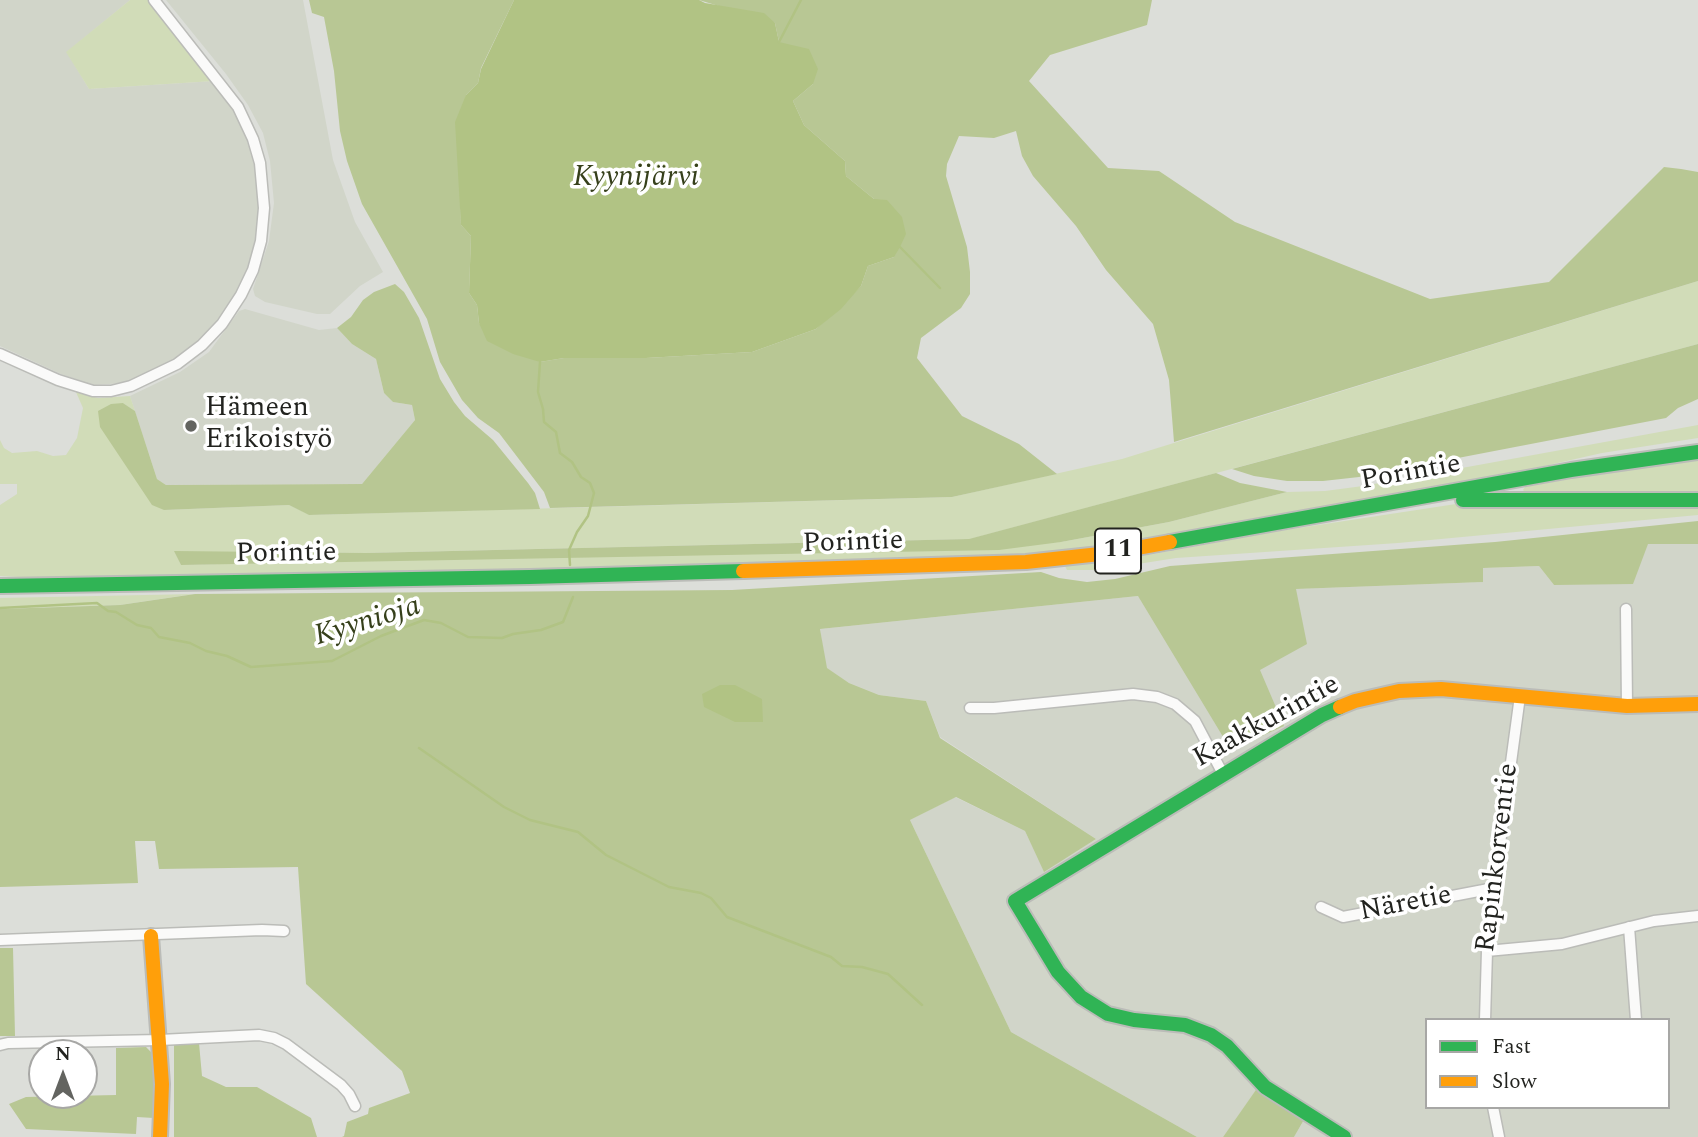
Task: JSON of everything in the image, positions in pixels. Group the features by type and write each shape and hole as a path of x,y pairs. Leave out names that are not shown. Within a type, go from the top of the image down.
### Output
{"main road":[{"name":"Porintie","path":"0,586 530,577 1026,562 1109,553 1583,468 1698,452"},
{"path":"1380,505 1405,506 1492,498 1698,500"},
{"name":"Kaakkurintie","path":"1344,1137 1265,1087 1227,1046 1211,1035 1185,1025 1134,1020 1108,1014 1080,997 1058,972 1015,901 1322,715 1368,697 1399,691 1441,689 1627,706 1698,704"},
{"path":"151,936 160,1040 160,1137"}],"street":[{"path":"0,354 58,380 93,391 111,391 131,386 177,364 202,345 222,324 253,270 261,241 264,208 260,163 253,139 231,97 154,0"},
{"path":"1626,609 1627,706"},
{"path":"970,708 1133,694 1157,697 1175,704 1195,721 1223,774"},
{"name":"Rapinkorventie","path":"1485,1018 1487,951 1520,696"},
{"name":"Näretie","path":"1321,907 1343,917 1494,888"},
{"path":"1487,951 1562,944 1654,921 1698,916"},
{"path":"1629,927 1636,1018"},
{"path":"0,940 284,931"},
{"path":"0,1045 260,1035 274,1038 341,1085 355,1107"},
{"path":"1493,1109 1499,1137"}],"shaded area":[{"path":"0,0 130,0 67,52 89,89 214,81 235,112 253,156 261,209 256,242 248,269 235,295 220,319 198,342 174,361 125,383 93,385 61,374 0,346"},
{"path":"130,0 150,0 214,81 89,89 66,52"},
{"path":"166,0 303,0 333,160 355,222 383,272 360,286 330,314 317,314 265,302 255,296 253,289 269,241 274,203 270,161 263,133 248,105 226,74"},
{"path":"309,0 514,0 481,68 478,83 466,95 460,191 461,225 471,236 469,293 477,305 479,323 540,362 564,358 646,358 752,352 816,329 861,286 868,266 894,257 874,199 846,176 845,161 804,125 793,101 813,84 779,42 775,23 699,0 1152,0 1147,25 1050,55 1029,81 1108,168 1159,171 1235,222 1430,299 1549,282 1664,167 1698,172 1698,281 1174,442 1169,380 1153,324 1106,270 1076,226 1033,176 1022,156 1016,131 994,138 959,136 947,164 946,176 967,247 970,294 961,308 921,338 917,358 962,416 1019,444 1057,474 952,497 550,508 544,492 499,433 478,418 462,400 440,362 427,319 362,204 340,131 334,71 324,17 312,13"},
{"path":"1698,281 1698,344 970,539 366,553 175,552 181,565 1061,542 1169,522 1287,492 1363,486 1698,425 1698,438 1602,453 1531,469 1180,535 1036,555 754,565 40,578 0,576 0,505 17,494 17,484 0,484 0,440 4,448 12,453 37,451 53,456 66,455 77,438 83,408 76,392 98,398 130,396 135,411 123,403 164,510 289,505 310,515 952,497 1122,459"},
{"path":"395,284 404,292 419,318 440,379 454,402 465,416 493,440 528,483 535,493 540,509 309,515 289,505 164,510 152,505 100,427 98,411 111,404 123,403 135,411 157,479 166,485 362,484 415,420 412,405 393,402 384,393 376,359 352,344 337,328 351,317 363,300 374,292"},
{"path":"245,309 319,330 337,328 352,344 376,359 384,393 393,402 412,405 415,420 362,484 166,485 157,479 130,396 180,372 209,352 239,311"},
{"path":"1698,344 1698,399 1678,408 1666,418 1359,477 1287,481 1254,476 1232,469"},
{"path":"1698,458 1698,496 1523,490 1525,487 1633,467"},
{"path":"1216,473 1240,483 1287,492 1169,522 1061,542 999,550 181,565 174,551 366,553 969,539"},
{"path":"1469,502 1698,504 1698,515 1398,543 1176,558 1100,570 1067,570 1065,566 1154,554 1266,533"},
{"path":"1698,521 1698,544 1648,544 1633,584 1554,585 1539,566 1483,568 1483,582 1296,589 1307,644 1260,670 1284,726 1231,750 1138,596 820,629 827,668 849,683 879,695 926,701 940,738 1096,839 1044,872 1025,831 956,797 910,820 1011,1032 1197,1137 342,1137 347,1122 368,1114 369,1108 410,1093 402,1071 306,984 298,867 159,869 155,841 135,841 138,883 0,887 0,609 120,605 195,594 732,590 1041,572 1087,582 1115,579 1170,566 1495,542"},
{"path":"1648,544 1698,544 1698,1137 1294,1137 1305,1118 1258,1088 1223,1137 1197,1137 1011,1032 910,820 955,797 1025,831 1044,871 1096,839 940,737 926,701 879,695 849,683 826,668 820,629 1138,596 1260,670 1296,589 1482,582 1482,568 1539,566 1554,585"},
{"path":"194,594 120,605 0,609 0,598"},
{"path":"0,948 13,948 15,1036 0,1036"},
{"path":"199,1043 202,1076 226,1087 257,1087 311,1118 317,1137 174,1137 174,1045"},
{"path":"146,1047 153,1054 154,1118 137,1117 136,1134 26,1129 9,1104 28,1097 28,1109 98,1109 98,1095 116,1095 116,1048"},
{"path":"1258,1087 1305,1118 1294,1137 1223,1137"}],"water":[{"name":"Kyynijärvi","path":"514,0 699,0 764,13 775,23 779,42 809,49 818,69 813,84 793,101 804,125 845,161 846,176 874,199 887,200 902,217 906,234 894,257 868,266 861,286 841,309 816,329 752,352 646,358 564,358 540,362 513,354 487,341 479,323 477,305 469,293 471,236 461,225 455,122 466,95 478,83 481,69"},
{"path":"720,685 735,685 762,699 763,722 735,722 704,707 702,694"}],"waterway":[{"path":"779,42 801,0"},
{"path":"900,247 940,288"},
{"name":"Kyynioja","path":"540,362 538,392 544,422 556,432 560,453 572,462 581,477 590,483 594,493 588,516 569,550 570,565"},
{"name":"Kyynioja","path":"0,608 97,603 137,625 151,628 159,637 190,643 251,667 332,661 381,636 424,620 441,623 468,637 502,638 541,630 563,622 573,597"},
{"path":"419,748 504,807 530,820 578,832 606,855 669,887 701,893 711,898 727,917 831,957 842,966 862,967 888,974 922,1005"}],"traffic: fast":[{"path":"1170,542 1571,470 1698,452"},
{"path":"1463,500 1698,500"},
{"path":"0,586 743,571"},
{"path":"1340,707 1322,715 1015,901 1058,972 1081,997 1108,1014 1134,1020 1185,1025 1211,1035 1227,1046 1265,1087 1344,1137"}],"traffic: slow":[{"path":"743,571 1026,562 1109,553 1170,542"},
{"path":"1340,707 1399,691 1441,689 1627,706 1698,704"},
{"path":"151,936 162,1084 160,1137"}],"place":[{"name":"Hämeen Erikoistyö","path":"191,426"}]}
